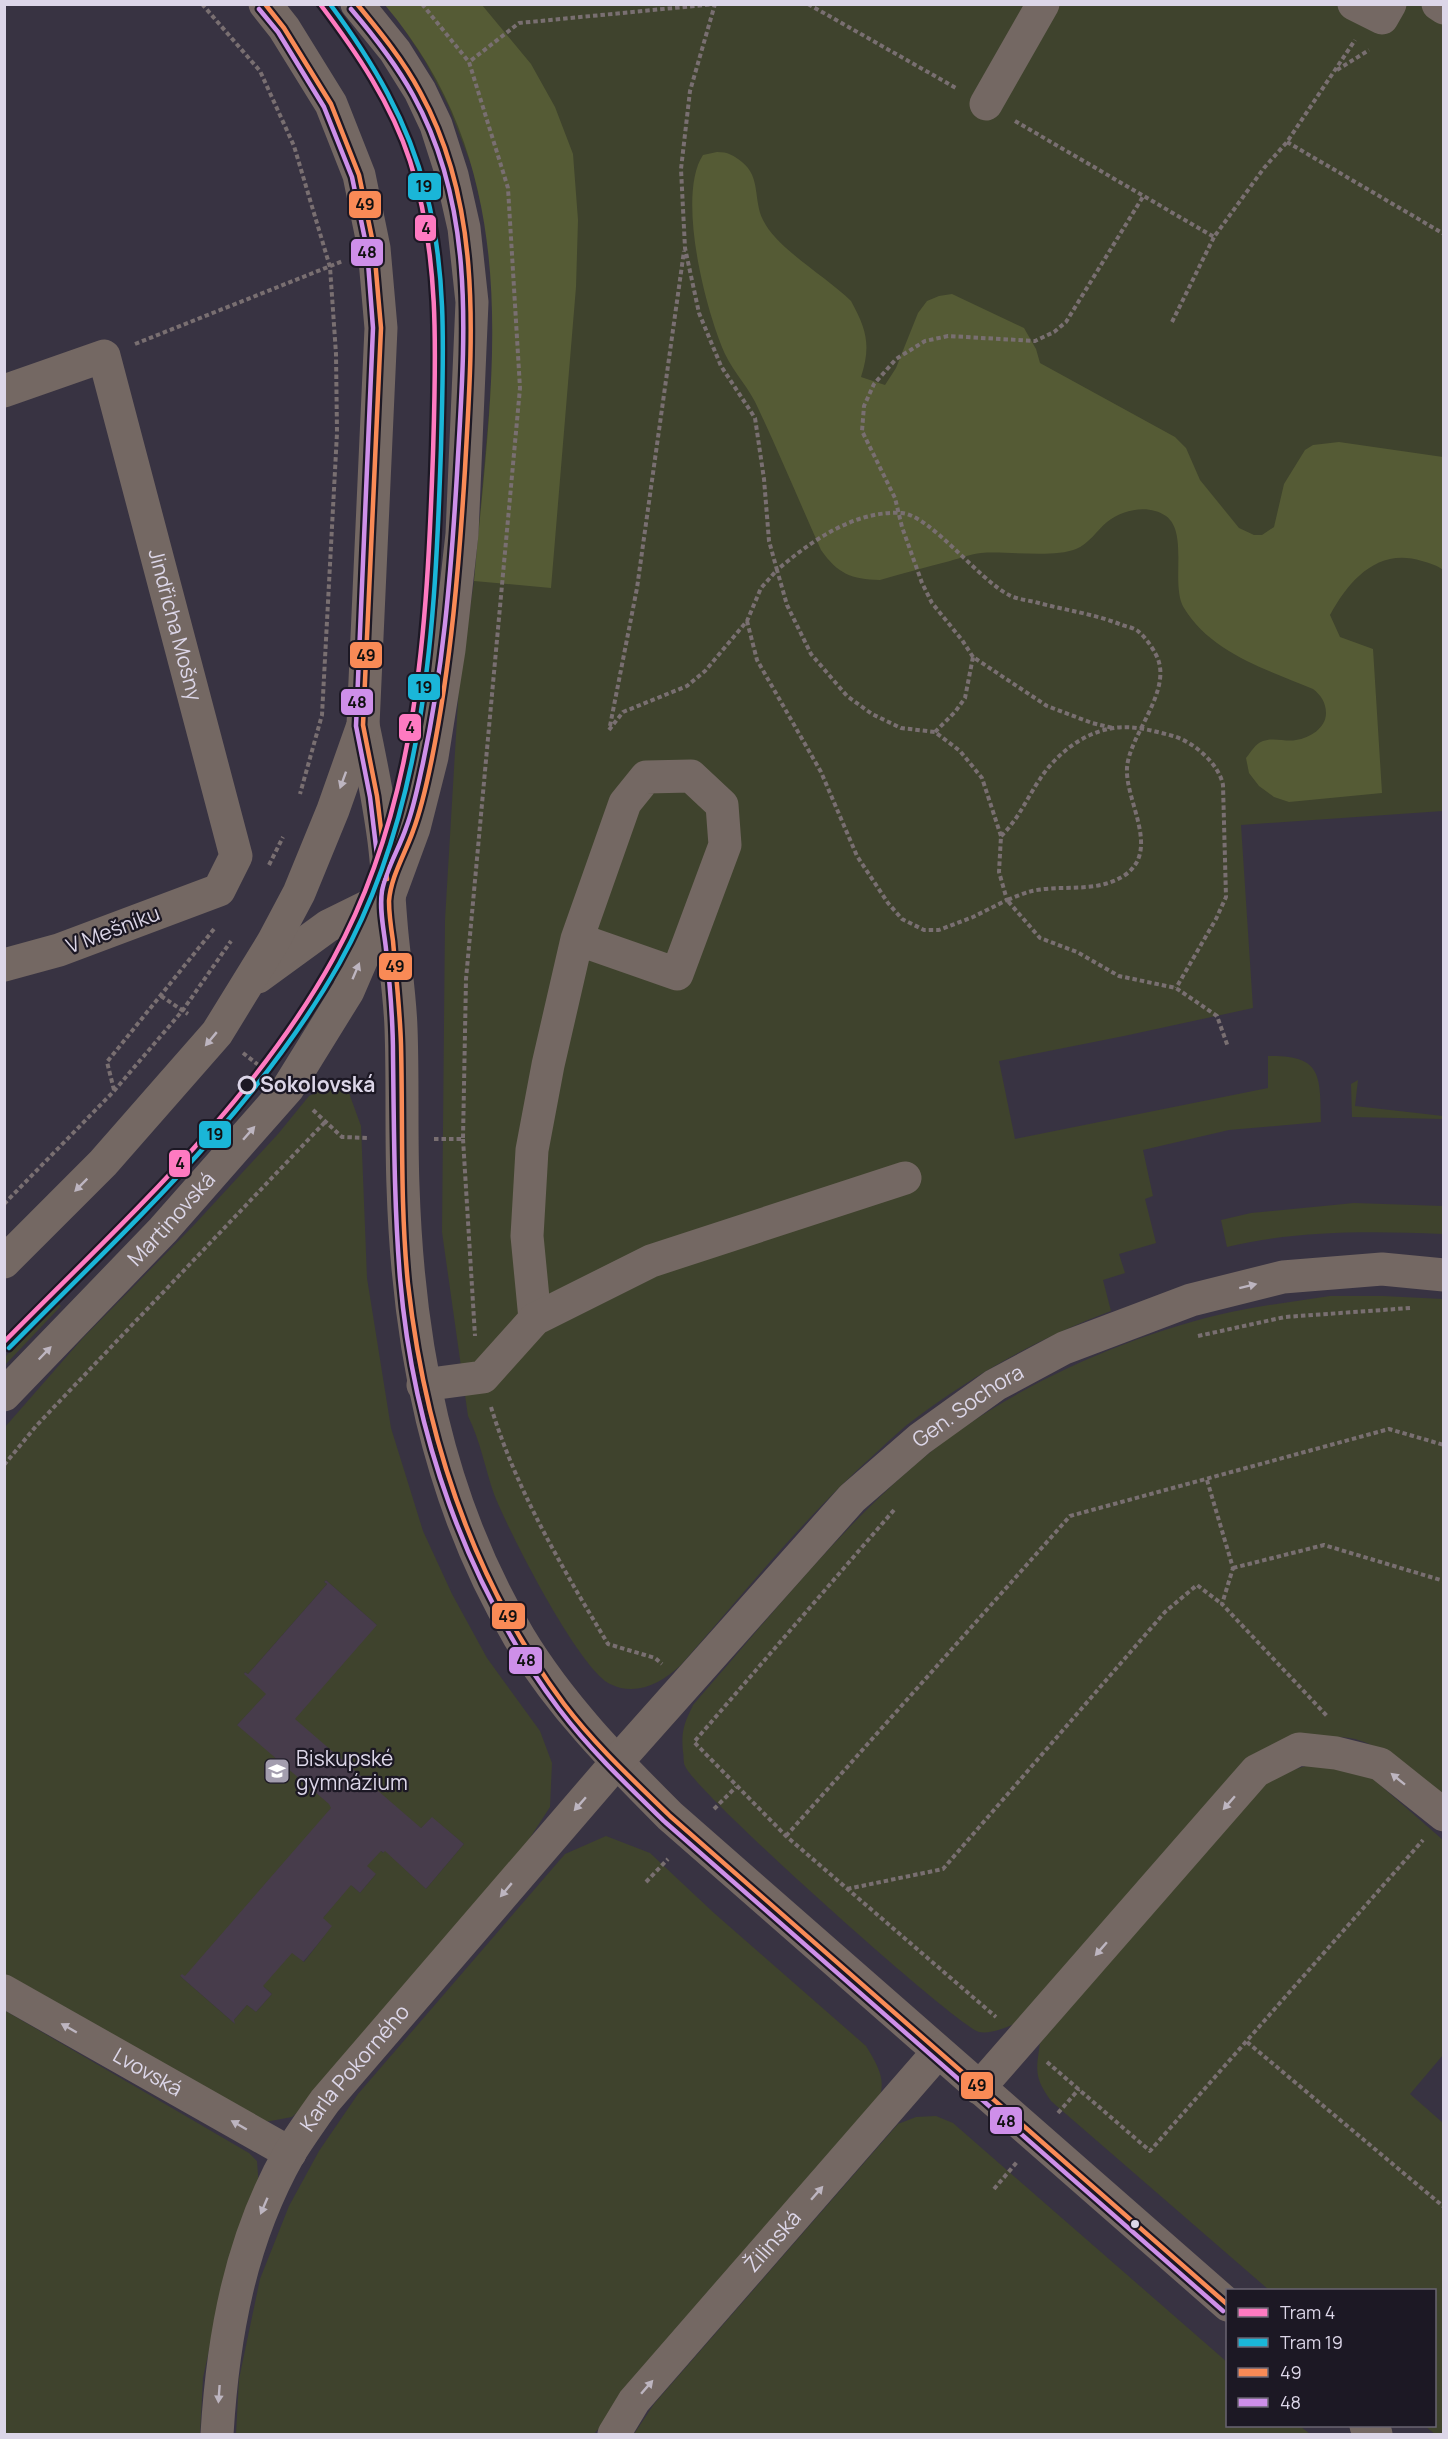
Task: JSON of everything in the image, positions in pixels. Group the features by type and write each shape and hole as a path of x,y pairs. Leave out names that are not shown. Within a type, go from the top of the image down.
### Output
{"street":[{"path":"265,4 284,28 330,104 358,175 374,248 381,328 363,725 379,807 401,1024 403,1186 406,1257 413,1320 423,1385 447,1478 463,1519 501,1604 535,1662 566,1706 616,1763 670,1816 1226,2304"},
{"name":"Martinovská","path":"4,1395 163,1230 280,1098 348,991 389,896 414,828 432,758 449,650 462,534 472,302 464,228 452,175 436,124 420,91 395,51 357,4"},
{"path":"986,104 1043,4"},
{"path":"1438,4 1443,8"},
{"path":"4,391 104,356"},
{"name":"Jindřicha Mošny","path":"104,356 236,856 219,890"},
{"path":"4,1262 104,1163 217,1033 273,942 299,893 333,810 363,725"},
{"path":"535,1319 527,1236 532,1150 548,1065 577,939 625,803 646,777 691,776 722,805 725,845 677,974 577,939"},
{"name":"V Mešníku","path":"4,965 59,950 219,890"},
{"path":"242,990 328,926 389,896"},
{"path":"423,1385 483,1377 535,1319 651,1261 905,1178"},
{"name":"Gen. Sochora","path":"616,1763 852,1498 920,1439 995,1385 1064,1348 1191,1300 1283,1277 1382,1269 1443,1275"},
{"path":"979,2088 1256,1771 1299,1749 1336,1753 1380,1764 1436,1825"},
{"name":"Karla Pokorného","path":"216,2434 221,2376 230,2315 244,2257 265,2204 290,2153 342,2080 616,1763"},
{"name":"Lvovská","path":"4,1991 290,2153"},
{"name":"Žilinská","path":"614,2434 634,2401 938,2052"}],"path":[{"path":"202,4 260,71 294,146 330,267 336,354 337,433 322,715 299,798"},
{"path":"422,4 469,62"},
{"path":"715,4 690,91 681,169 685,248 699,313 721,366 755,418 764,479 768,541 787,605 811,654 847,696 872,714 900,728 935,732 960,751 982,778 1001,836 999,872 1007,900 1040,938 1077,952 1119,976 1176,987 1217,1016 1228,1047"},
{"path":"808,4 986,104 1214,237"},
{"path":"1172,322 1214,237 1264,168 1287,142 1371,8"},
{"path":"1287,142 1443,234"},
{"path":"1144,195 1066,322 1054,332 1035,341 948,336 925,341 896,359 874,384 864,406 862,431 895,498 922,583 932,603 973,657 1047,706 1092,723 1113,728 1142,728 1183,739 1214,764 1221,774 1226,897 1216,919 1176,987"},
{"path":"104,356 374,248"},
{"path":"685,248 637,588 609,730 623,712 687,686 720,656 747,621 761,588 777,570 831,531 869,516 910,514 943,538 977,572 1009,596 1111,620 1138,631 1157,655 1161,681 1142,728 1130,748 1127,768 1128,789 1141,835 1141,846 1133,866 1127,874 1096,887 1034,891 1007,900 973,917 939,930 924,930 903,919 888,903 857,856 821,772 757,660 747,621"},
{"path":"935,732 956,712 965,699 973,657"},
{"path":"1001,836 1010,828 1041,777 1059,756 1081,739 1113,728"},
{"path":"267,869 286,829"},
{"path":"114,1091 107,1062 217,925 219,890"},
{"path":"4,1204 114,1091 183,1010 233,938"},
{"path":"4,1465 37,1425 325,1122"},
{"path":"463,1139 475,1339 500,1437 557,1559 608,1644 655,1658 718,1714"},
{"path":"1191,1338 1285,1317 1420,1309"},
{"path":"786,1836 1070,1516 1389,1429 1443,1445"},
{"path":"1207,1480 1233,1568 1222,1604"},
{"path":"898,1505 694,1742 786,1836 1150,2151 1436,1825"},
{"path":"1233,1568 1324,1545 1443,1581"},
{"path":"847,1889 943,1869 1166,1612 1197,1585 1222,1604 1337,1727 1336,1753"},
{"path":"1247,2042 1443,2207"}],"shaded area":[{"name":"Biskupské gymnázium","path":"326,1580 377,1625 421,1828 432,1816 464,1844 426,1889 385,1852 381,1851 376,1874 360,1893 352,1886 324,1917 333,1926 303,1962 292,1954 264,1987 272,1994 256,2012 247,2005 234,2020 237,2022 235,2024 180,1976 237,1725 265,1694 243,1674 245,1672 248,1674 327,1584 324,1582"}],"green space":[{"path":"385,5 1443,5 1443,811 1241,825 1253,1008 999,1061 1015,1139 1268,1088 1268,1056 1299,1059 1309,1064 1315,1071 1320,1092 1321,1122 1229,1130 1143,1150 1153,1196 1145,1199 1156,1243 1119,1254 1125,1273 1103,1280 1111,1311 1059,1332 1010,1357 962,1386 906,1426 851,1476 800,1528 680,1666 656,1683 639,1688 620,1688 610,1684 596,1673 563,1626 528,1566 502,1512 468,1416 442,1232 445,920 459,685 474,581 489,412 494,342 492,270 484,218 472,167 448,105 425,61 398,20"},
{"path":"385,5 482,5 531,64 555,107 573,154 578,220 576,287 551,588 474,581 488,429 492,354 491,281 482,209 463,138 431,70"},
{"path":"717,152 733,156 748,168 752,175 763,220 779,242 851,301 866,338 866,356 861,377 885,385 896,368 918,313 927,301 952,294 1024,328 1036,349 1040,363 1175,437 1186,448 1200,480 1239,528 1254,535 1262,535 1274,527 1284,484 1305,450 1313,445 1339,442 1443,457 1443,570 1430,563 1406,558 1379,563 1356,579 1330,615 1340,637 1373,649 1382,793 1289,802 1274,797 1259,786 1249,773 1246,758 1251,751 1263,741 1296,740 1312,735 1320,728 1325,718 1324,703 1313,689 1242,658 1209,637 1195,624 1180,598 1177,534 1173,524 1159,512 1144,509 1121,514 1107,522 1085,544 1067,552 977,554 880,580 846,574 833,565 821,550 755,401 725,354 710,311 697,254 692,197 695,174 703,155"},
{"path":"1358,1080 1355,1106 1443,1116 1443,1119 1352,1117 1351,1084"},
{"path":"329,1086 349,1093 361,1126 367,1278 391,1428 423,1531 452,1594 487,1658 540,1731 552,1763 550,1807 524,1847 307,2104 292,2117 260,2123 5,1978 5,1427 82,1339 194,1225 278,1134 309,1096","holes":["326,1580 377,1625 295,1719 421,1828 432,1817 464,1844 426,1889 385,1851 383,1853 381,1851 367,1866 376,1874 360,1893 351,1885 323,1918 332,1926 304,1962 292,1953 263,1986 272,1994 256,2012 247,2005 234,2020 235,2024 180,1976 182,1974 185,1976 331,1808 237,1725 266,1694 244,1674 245,1672 248,1674 327,1584 324,1582"]},
{"path":"1354,1203 1443,1206 1443,1234 1335,1233 1281,1237 1227,1247 1221,1220 1251,1213"},
{"path":"1330,1296 1443,1299 1443,1804 1395,1760 1368,1744 1338,1737 1291,1740 1015,2024 993,2031 979,2032 924,1991 826,1906 699,1784 684,1763 682,1738 687,1717 693,1705 797,1584 851,1526 908,1471 941,1443 978,1417 1060,1372 1146,1336 1231,1312"},
{"path":"57,1303 61,1306 5,1365 5,1357"},
{"path":"1316,1763 1372,1778 1443,1840 1443,2055 1410,2094 1443,2123 1443,2434 1435,2434 1426,2427 1436,2427 1436,2289 1268,2289 1051,2101 1039,2079 1040,2043 1260,1787 1279,1774"},
{"path":"606,1836 650,1853 714,1913 866,2046 878,2067 882,2084 873,2111 866,2122 594,2434 236,2434 239,2379 260,2279 289,2206 319,2151 358,2094 565,1854"},
{"path":"4,2010 249,2153 257,2161 259,2187 226,2272 203,2378 200,2434 5,2434"},
{"path":"936,2116 953,2123 1226,2361 1226,2427 1301,2427 1310,2434 634,2434 654,2404 898,2124 916,2117"}],"tram line":[{"name":"4","path":"4,1342 182,1161 224,1114 300,1013 333,959 361,900 384,839 400,777 413,713 427,583 435,379 431,269 420,197 402,140 372,79 320,4"},
{"name":"19","path":"9,1348 187,1166 269,1069 306,1018 339,964 368,904 391,842 408,778 421,713 429,647 439,514 443,352 438,255 426,192 399,117 375,70 330,4"}],"transit line":[{"name":"49","path":"265,4 284,28 331,104 359,175 374,248 381,328 363,725 377,796 387,879"},
{"name":"49","path":"357,4 406,69 441,136 455,182 464,229 469,276 471,324 468,421 460,542 449,650 439,722 424,795 413,831 395,874 389,901 400,1032 403,1195 408,1284 427,1396 458,1504 479,1557 504,1608 532,1657 588,1734 670,1816 1226,2303"},
{"name":"48","path":"259,9 278,32 324,107 352,177 367,249 373,328 356,726 370,797 380,880"},
{"name":"48","path":"351,9 399,72 413,95 434,140 448,186 457,233 462,280 460,426 445,624 429,735 416,793 403,836 384,883 381,905 392,1016 395,1195 400,1278 417,1393 431,1449 450,1505 471,1559 497,1611 526,1661 583,1739 665,1822 1223,2311"}],"place":[{"name":"Sokolovská","path":"247,1085"},
{"name":"Biskupské gymnázium","path":"277,1771"}]}
